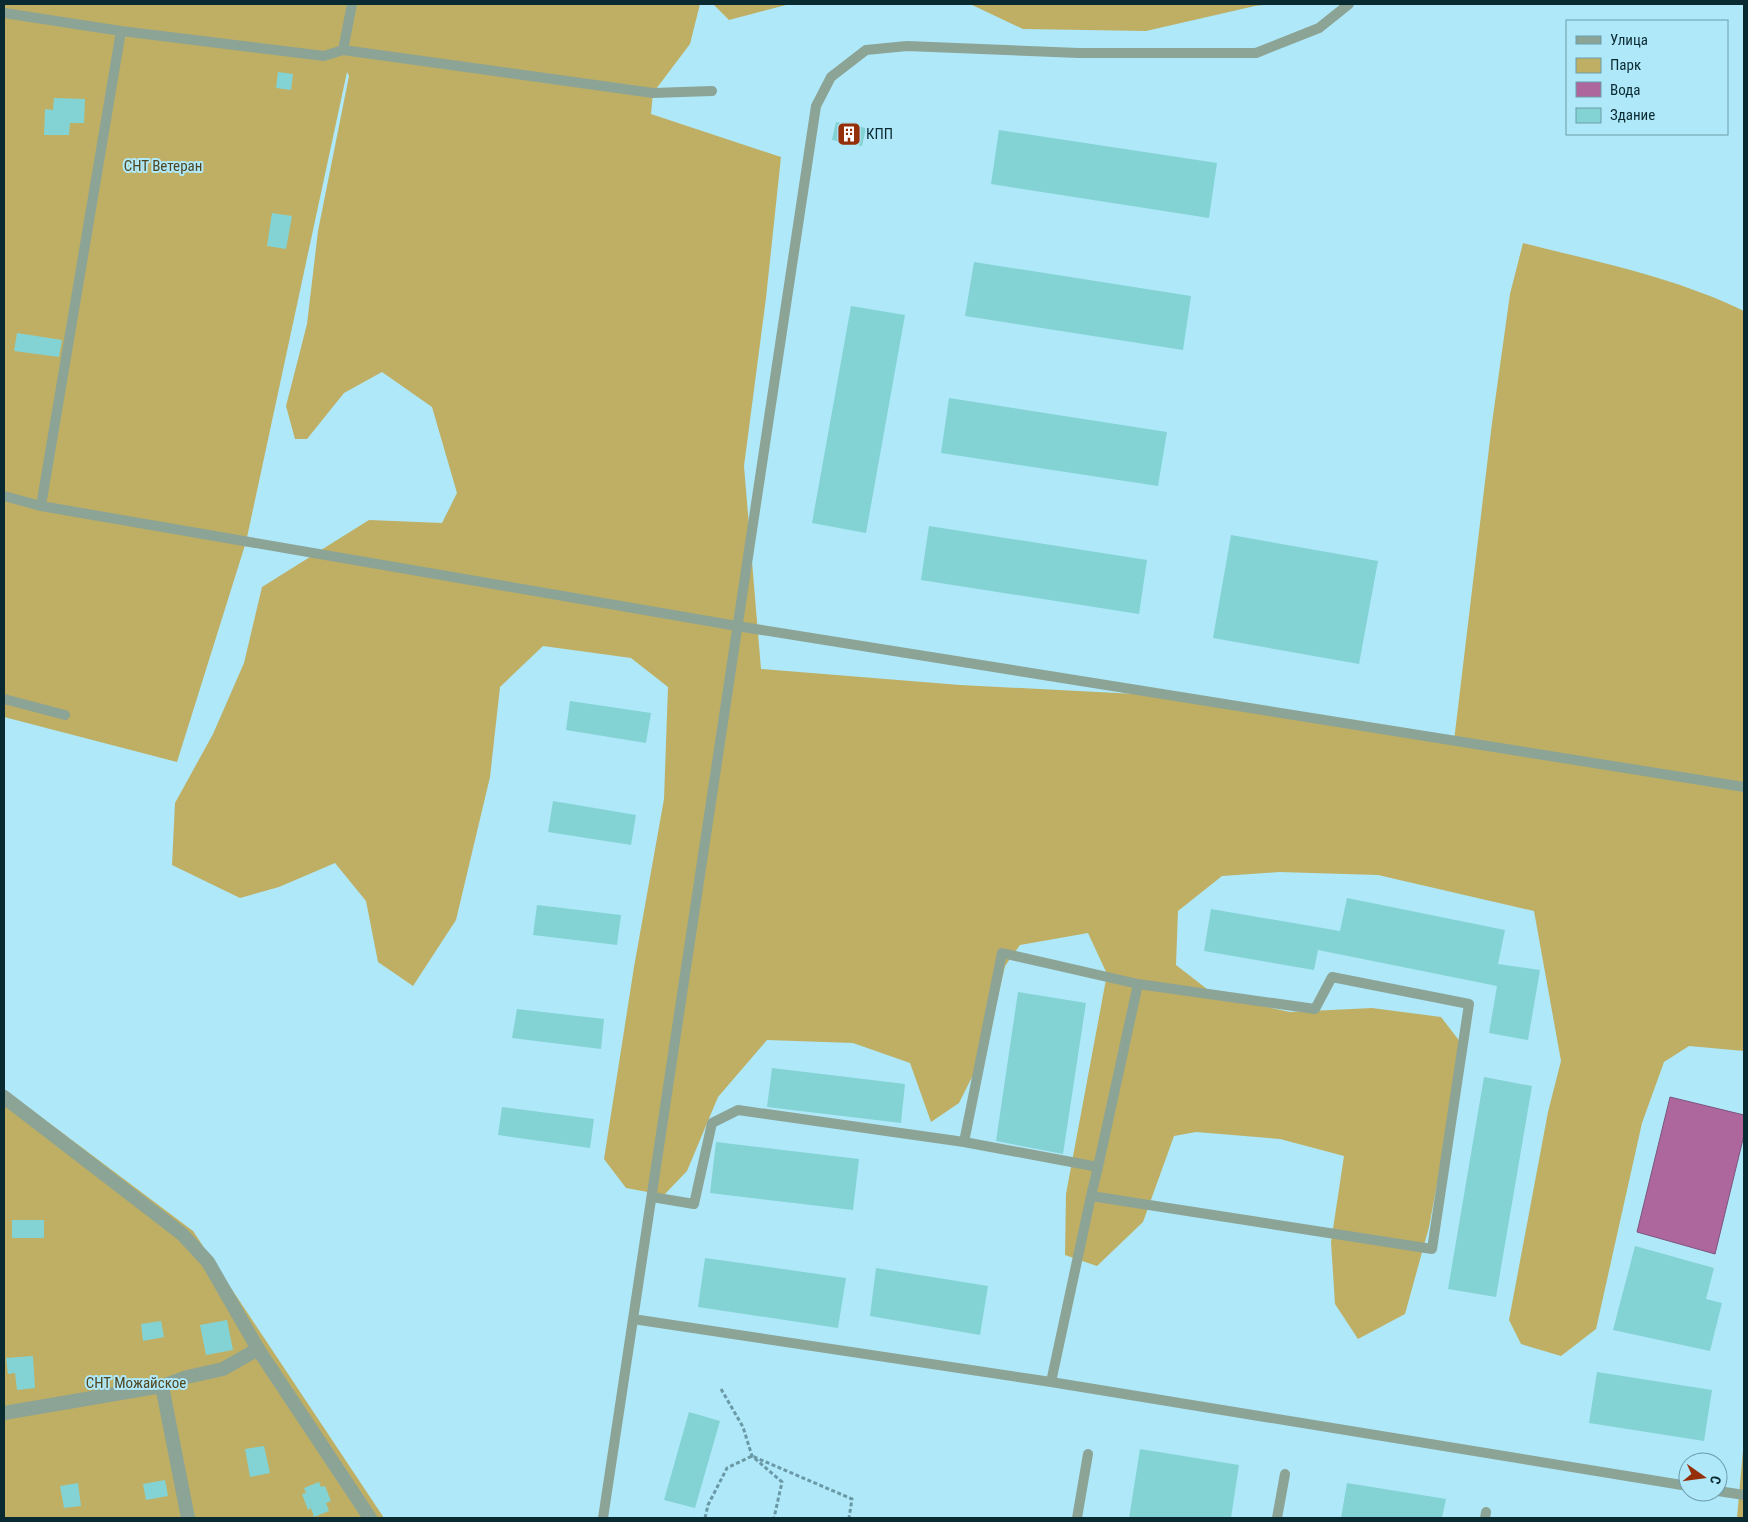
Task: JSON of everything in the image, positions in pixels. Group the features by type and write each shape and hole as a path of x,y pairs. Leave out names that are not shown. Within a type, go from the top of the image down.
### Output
{"street":[{"path":"4,1097 182,1234 208,1262 258,1349 370,1518"},
{"path":"4,1413 162,1386 186,1377 223,1369 258,1349"},
{"path":"162,1386 188,1518"}],"lane":[{"path":"342,50 352,4"},
{"path":"603,1518 816,106 832,77 866,50 907,46 1079,53 1256,53 1319,28 1349,4"},
{"path":"4,13 121,31 324,56 342,50 653,93 712,91"},
{"path":"41,506 121,31"},
{"path":"4,496 41,506 737,626 1744,787"},
{"path":"4,699 65,715"},
{"path":"964,1142 1002,953 1138,984 1315,1009 1332,977 1469,1004 1432,1249 1091,1196"},
{"path":"1051,1382 1138,984"},
{"path":"652,1197 694,1204 712,1123 738,1110 964,1142 1098,1168"},
{"path":"634,1319 1051,1382 1678,1484"},
{"path":"1077,1518 1088,1454"},
{"path":"1277,1518 1285,1474"},
{"path":"1728,1493 1744,1495"}],"path":[{"path":"721,1390 743,1427 752,1456 782,1482 774,1518"},
{"path":"704,1518 708,1505 727,1468 752,1456 852,1499 849,1518"}],"green space":[{"name":"СНТ Ветеран","path":"4,4 700,4 690,44 653,93 651,114 781,157 766,298 744,466 761,669 960,685 1136,694 1454,741 1492,423 1510,294 1523,243 1663,280 1717,299 1744,311 1744,1051 1689,1046 1664,1062 1642,1123 1596,1329 1561,1356 1521,1344 1509,1320 1548,1112 1561,1061 1534,911 1378,875 1279,872 1222,876 1178,911 1176,965 1216,996 1290,1012 1372,1008 1441,1017 1461,1043 1429,1227 1405,1314 1358,1339 1335,1304 1331,1242 1344,1156 1280,1139 1196,1132 1174,1136 1143,1222 1097,1266 1065,1255 1066,1194 1107,974 1088,933 1020,945 1005,966 986,1049 959,1103 931,1122 910,1063 853,1043 767,1040 718,1097 687,1171 664,1195 626,1188 604,1159 634,967 664,799 668,687 631,658 543,646 500,687 490,777 456,920 413,986 378,962 366,901 335,863 279,887 240,898 172,865 175,803 213,734 244,663 262,587 369,520 442,523 457,493 432,407 382,372 344,393 307,439 295,439 286,406 307,324 318,231 349,76 347,72 246,542 177,762 4,717"},
{"path":"713,4 790,4 729,20"},
{"path":"970,4 1273,4 1255,6 1146,31 1023,29"},
{"name":"СНТ Можайское","path":"4,1089 193,1231 384,1518 4,1518"},
{"path":"1744,1440 1744,1518 1737,1518 1743,1450"}],"water":[{"path":"1670,1097 1744,1115 1744,1135 1715,1254 1637,1232"}],"building":[{"path":"278,72 293,74 291,90 276,88"},
{"path":"54,98 85,99 84,123 70,123 69,135 44,135 45,109 53,110"},
{"name":"КПП","path":"836,122 866,128 862,146 832,140"},
{"path":"999,130 1217,163 1209,218 991,184"},
{"path":"272,213 292,216 286,249 267,246"},
{"path":"974,262 1191,296 1183,350 965,316"},
{"path":"851,306 905,315 866,533 812,523"},
{"path":"17,333 62,340 59,357 14,351"},
{"path":"949,398 1167,432 1158,486 941,453"},
{"path":"929,526 1147,560 1139,614 921,580"},
{"path":"1231,535 1378,561 1359,664 1213,638"},
{"path":"570,701 651,713 646,743 566,730"},
{"path":"553,801 636,815 631,845 548,832"},
{"path":"1347,898 1505,930 1498,964 1540,970 1528,1040 1489,1033 1497,986 1318,950 1314,970 1204,951 1211,909 1340,931"},
{"path":"537,905 621,915 617,945 533,935"},
{"path":"1018,992 1086,1003 1063,1154 996,1141"},
{"path":"517,1009 604,1019 601,1049 512,1038"},
{"path":"772,1068 905,1084 901,1123 767,1107"},
{"path":"1484,1077 1532,1086 1496,1297 1448,1289"},
{"path":"502,1107 594,1119 590,1148 498,1135"},
{"path":"716,1142 859,1159 853,1210 710,1193"},
{"path":"12,1220 44,1220 44,1238 12,1238"},
{"path":"1635,1246 1714,1268 1706,1299 1722,1303 1710,1351 1613,1330"},
{"path":"705,1258 846,1278 838,1328 698,1307"},
{"path":"876,1268 988,1286 980,1335 870,1316"},
{"path":"227,1320 233,1350 206,1355 200,1325"},
{"path":"161,1321 164,1337 143,1341 141,1324"},
{"path":"33,1356 35,1388 17,1390 15,1373 8,1374 6,1358"},
{"path":"1597,1372 1712,1390 1704,1441 1589,1423"},
{"path":"689,1412 720,1421 695,1508 664,1500"},
{"path":"264,1446 270,1473 250,1477 245,1449"},
{"path":"1140,1449 1239,1465 1231,1518 1129,1518"},
{"path":"165,1480 168,1496 146,1500 143,1484"},
{"path":"319,1482 321,1487 325,1486 331,1501 326,1503 329,1511 314,1517 311,1508 308,1510 302,1494 306,1493 304,1488"},
{"path":"78,1483 81,1506 64,1508 60,1486"},
{"path":"1347,1483 1446,1499 1442,1518 1341,1518"}],"place":[{"name":"КПП","path":"849,134"}]}
